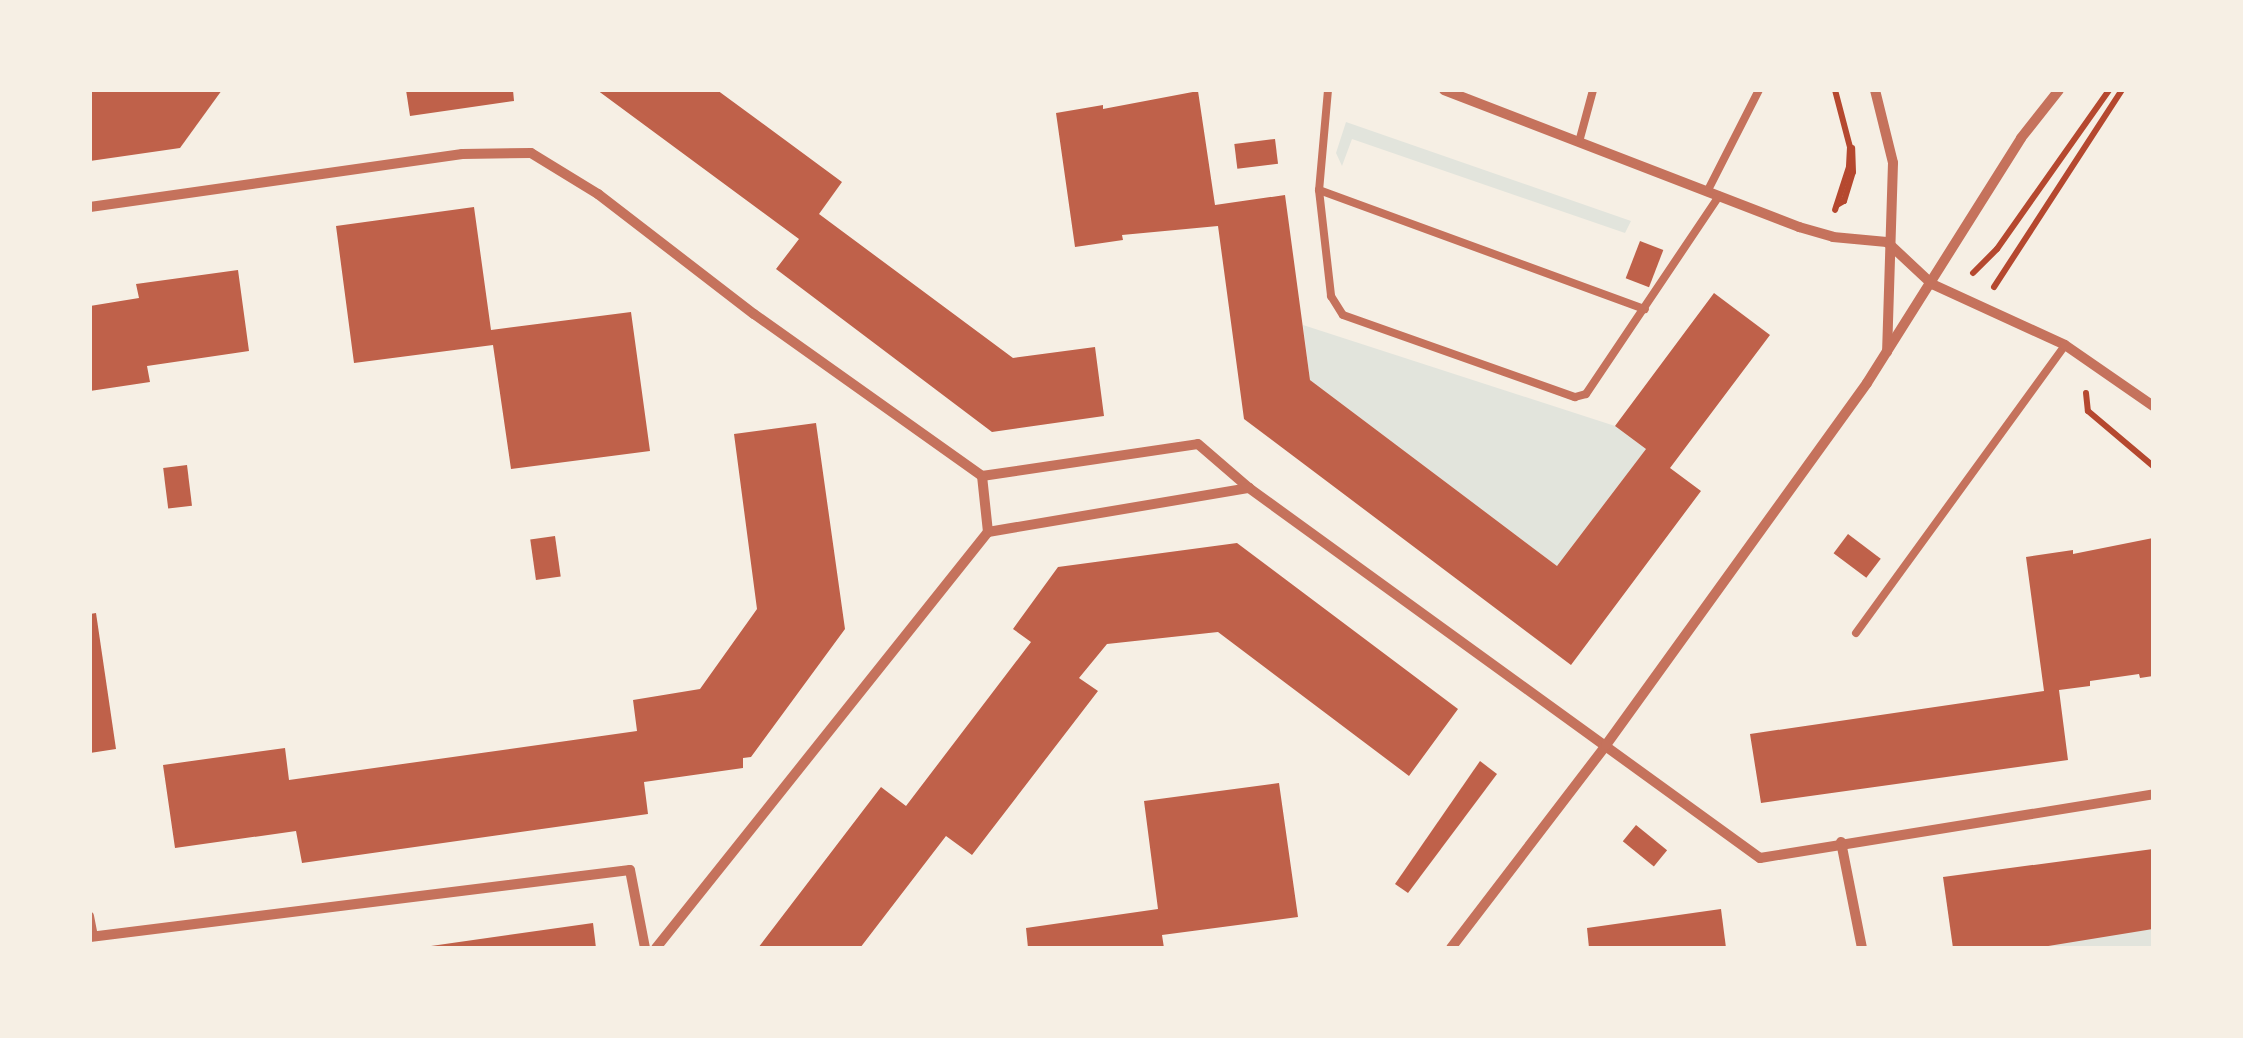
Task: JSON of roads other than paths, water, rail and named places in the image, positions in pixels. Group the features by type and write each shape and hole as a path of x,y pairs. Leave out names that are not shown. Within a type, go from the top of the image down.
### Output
{"street":[{"path":"1444,90 1833,237 1888,242 1932,284 2065,345 2153,406"},
{"path":"1875,90 1893,163 1886,355"},
{"path":"1450,948 1606,745 1886,355 1942,270 1990,185 2058,90"},
{"path":"90,208 462,154 530,153 598,194 754,314 982,476 1198,444 1249,488 1760,858 2153,794"},
{"path":"982,476 988,532"},
{"path":"656,948 988,532 1249,488"},
{"path":"1842,842 1862,948"},
{"path":"92,936 630,870 644,948"}],"lane":[{"path":"1328,90 1319,190 1332,296 1343,316 1575,396 1586,394 1645,309 1713,194 1759,90"},
{"path":"1579,142 1593,90"},
{"path":"1319,190 1645,309"},
{"path":"1856,632 2065,345"},
{"path":"90,916 92,936"}]}
